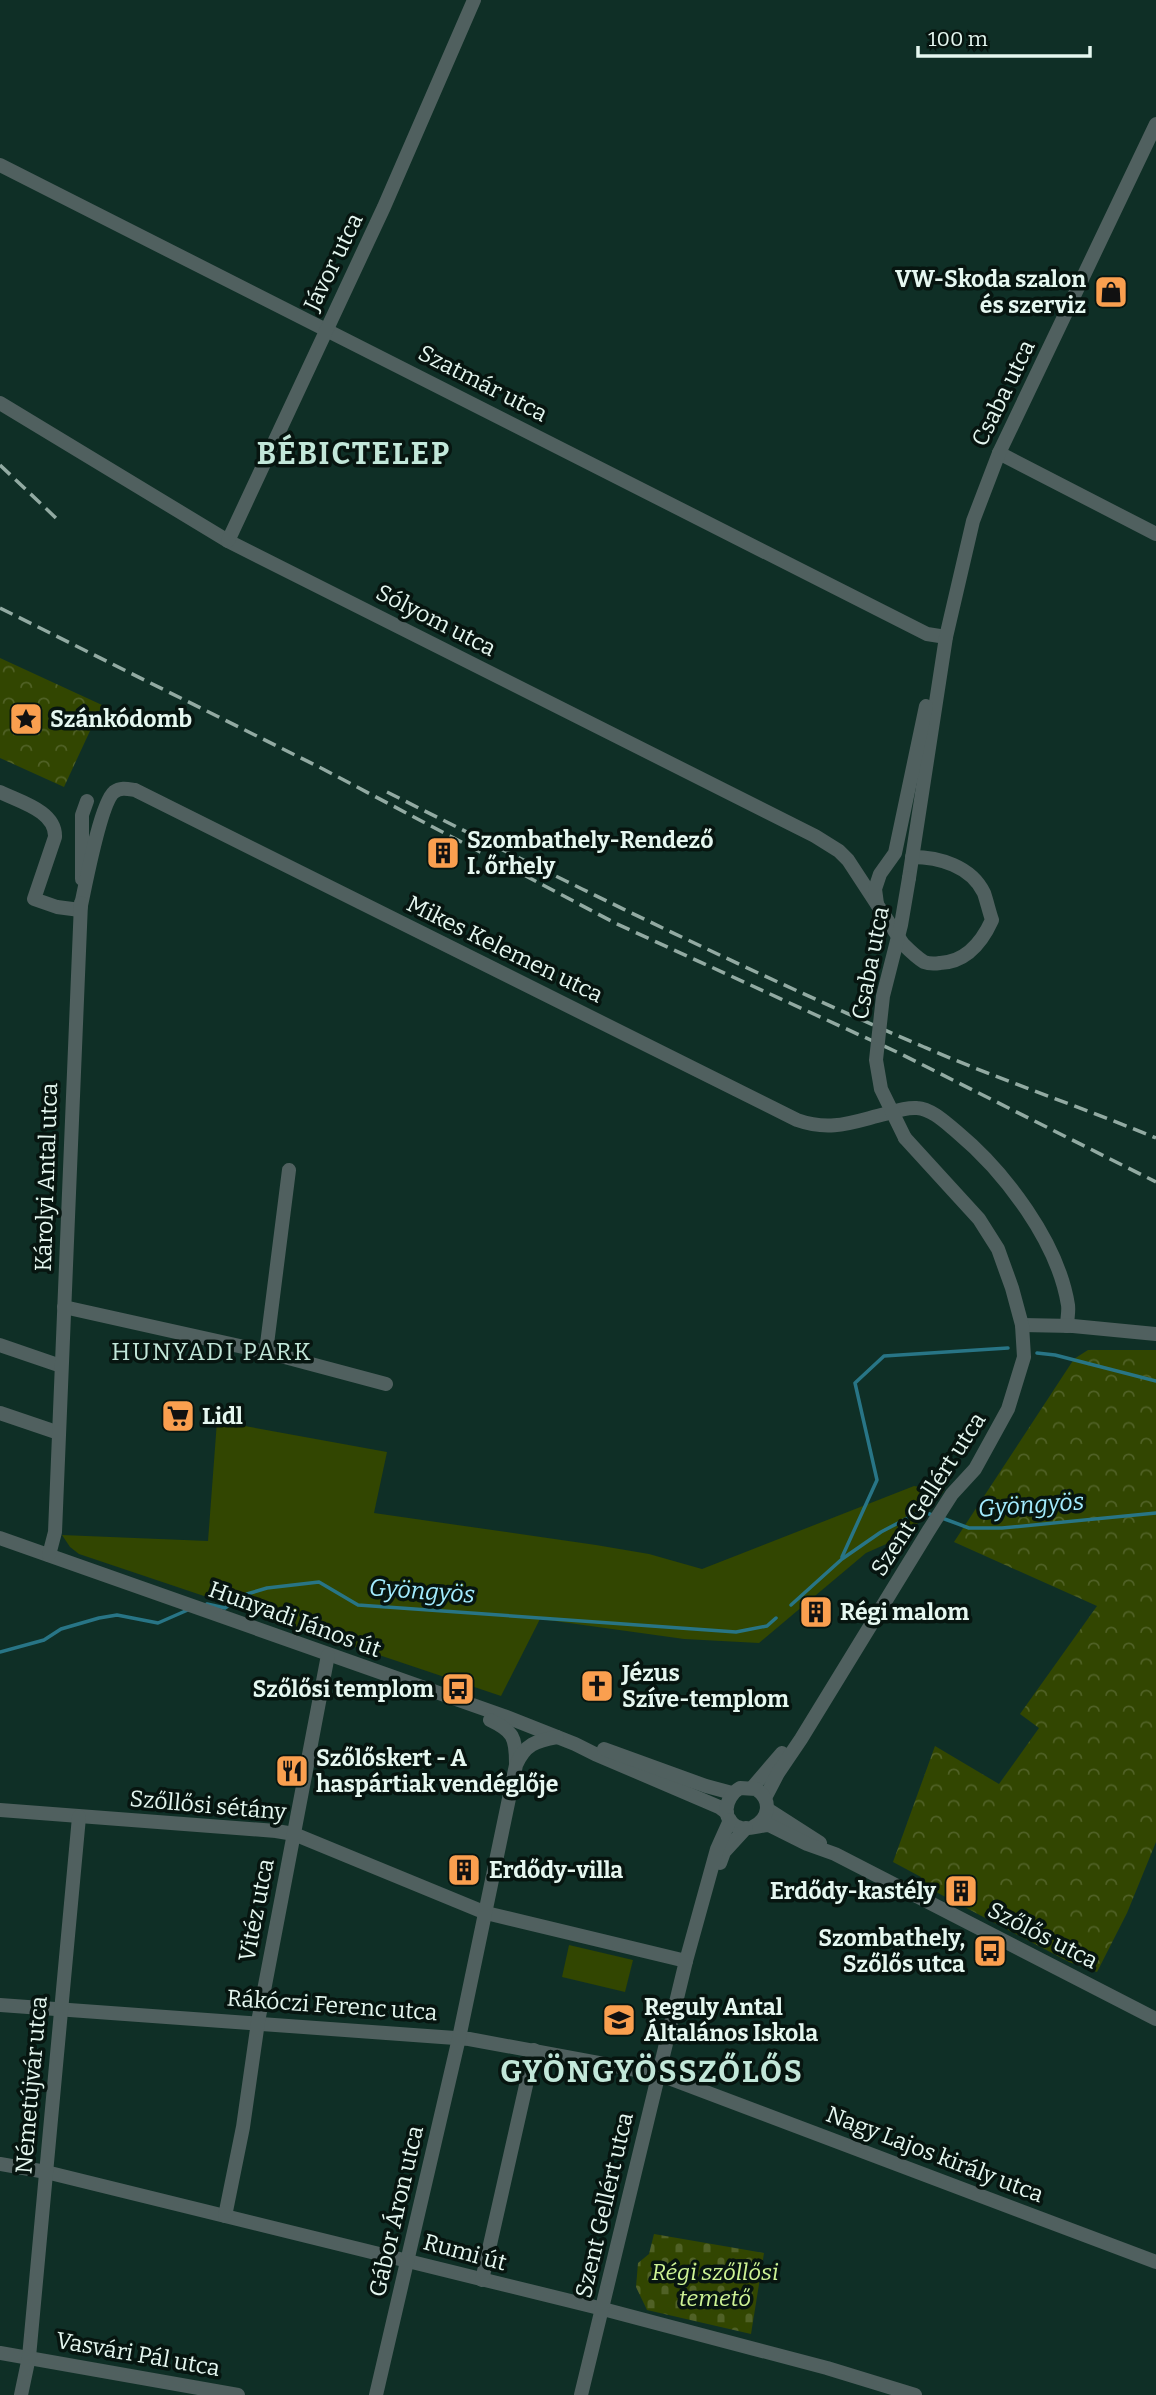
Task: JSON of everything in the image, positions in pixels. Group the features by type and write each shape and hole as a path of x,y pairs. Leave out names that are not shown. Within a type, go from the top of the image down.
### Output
{"street":[{"name":"Jávor utca","path":"228,541 384,207 474,0"},
{"name":"Csaba utca","path":"877,1072 883,996 901,925 946,636 973,521 999,453 1156,124"},
{"name":"Szatmár utca","path":"0,165 927,634 946,636"},
{"name":"Sólyom utca","path":"0,403 228,541 815,836 839,851 903,944 927,964 962,958 975,948 992,920 983,891 968,873 951,864 925,857 912,857"},
{"path":"999,453 1156,534"},
{"name":"Csaba utca","path":"854,870 871,872 888,863 895,853 926,706 936,697"},
{"name":"Mikes Kelemen utca","path":"80,910 105,808 113,793 123,788 135,790 797,1120 824,1127 847,1124 902,1109 918,1108 930,1112 960,1134 990,1162 1020,1202 1045,1243 1060,1278 1068,1305 1067,1326"},
{"path":"0,792 43,813 56,828 34,899 58,907 80,910"},
{"name":"Károlyi Antal utca","path":"49,1555 55,1532 82,815 88,801"},
{"path":"877,906 875,889 880,874 888,863"},
{"name":"Szent Gellért utca","path":"766,1803 778,1773 802,1739 929,1530 952,1494 975,1469 1008,1409 1024,1357 1022,1325 1006,1271 990,1235 979,1219 905,1138 886,1100 877,1072"},
{"path":"265,1352 289,1170"},
{"path":"64,1307 265,1352 386,1384"},
{"path":"1022,1325 1156,1334"},
{"path":"0,1345 61,1366"},
{"path":"0,1413 59,1433"},
{"name":"Hunyadi János út","path":"0,1538 558,1737 719,1807 728,1817"},
{"name":"Vitéz utca","path":"225,2216 243,2127 258,2022 328,1655"},
{"path":"479,1707 490,1720 506,1727 514,1737 516,1765"},
{"name":"Szent Gellért utca","path":"752,1788 815,1715"},
{"path":"516,1765 527,1746 558,1737"},
{"name":"Hunyadi János út","path":"575,1744 601,1748 733,1793"},
{"name":"Gábor Áron utca","path":"376,2395 459,2038 516,1765"},
{"path":"743,1787 752,1788 759,1791 766,1803 764,1818 750,1828 737,1826 728,1817 727,1802 733,1793 743,1787"},
{"name":"Szőlős utca","path":"766,1803 835,1854"},
{"name":"Szőllősi sétány","path":"0,1810 275,1830 294,1834 485,1913 686,1961"},
{"name":"Németújvár utca","path":"21,2395 29,2357 79,1817"},
{"name":"Szent Gellért utca","path":"581,2395 686,1961 728,1817"},
{"name":"Szőlős utca","path":"750,1828 769,1825 807,1844 835,1854 1156,2019"},
{"name":"Szent Gellért utca","path":"703,1903 724,1852 750,1828"},
{"name":"Rákóczi Ferenc utca","path":"0,2005 459,2038 658,2074"},
{"path":"482,2280 534,2050"},
{"name":"Nagy Lajos király utca","path":"658,2074 1156,2262"},
{"name":"Rumi út","path":"0,2164 46,2172 409,2260 827,2368 915,2395"},
{"name":"Vasvári Pál utca","path":"0,2353 183,2390 238,2395"}],"green space":[{"path":"0,658 102,705 64,787 0,758"},
{"path":"1088,1350 1156,1350 1156,1842 1127,1913 1097,1972 1069,1962 919,1883 921,1877 893,1862 935,1746 999,1784 1039,1728 1020,1714 1097,1606 954,1542 1074,1359"},
{"path":"217,1421 387,1452 374,1513 649,1554 702,1569 914,1486 944,1491 909,1534 866,1553 759,1643 684,1639 540,1619 501,1696 79,1554 70,1547 62,1535 208,1541"},
{"path":"569,1945 633,1960 625,1992 562,1977"},
{"name":"Régi szőllősi temető","path":"654,2234 764,2253 751,2334 647,2310 636,2287 638,2263 649,2254"}],"waterway":[{"name":"Gyöngyös","path":"842,1557 877,1480 855,1383 884,1356 1008,1348"},
{"name":"Gyöngyös","path":"1037,1353 1055,1355 1156,1381"},
{"name":"Gyöngyös","path":"791,1605 842,1559 881,1532 921,1511 935,1516"},
{"name":"Gyöngyös","path":"942,1518 969,1528 1002,1528 1156,1513"},
{"name":"Gyöngyös","path":"207,1604 225,1608 247,1594 267,1588 319,1582 358,1605 736,1632 767,1626 776,1618"},
{"name":"Gyöngyös","path":"0,1652 44,1640 61,1629 99,1618 117,1615 158,1623 190,1609"}],"railway":[{"path":"0,465 57,519"},
{"path":"0,608 321,768 615,923 899,1053 1156,1182"},
{"path":"387,792 788,987 953,1059 1156,1138"}],"place":[{"name":"VW-Skoda szalon és szerviz","path":"1111,292"},
{"name":"Szánkódomb","path":"26,719"},
{"name":"Szombathely-Rendező I. őrhely","path":"443,853"},
{"name":"Lidl","path":"178,1416"},
{"name":"Régi malom","path":"816,1612"},
{"name":"Jézus Szíve-templom","path":"597,1686"},
{"name":"Szőlősi templom","path":"458,1689"},
{"name":"Szőlőskert - A haspártiak vendéglője","path":"292,1771"},
{"name":"Erdődy-villa","path":"464,1870"},
{"name":"Erdődy-kastély","path":"961,1891"},
{"name":"Szombathely, Szőlős utca","path":"990,1951"},
{"name":"Reguly Antal Általános Iskola","path":"619,2020"}],"district":[{"name":"BÉBICTELEP","path":"354,454"},
{"name":"HUNYADI PARK","path":"212,1352"},
{"name":"GYÖNGYÖSSZŐLŐS","path":"652,2072"}]}
